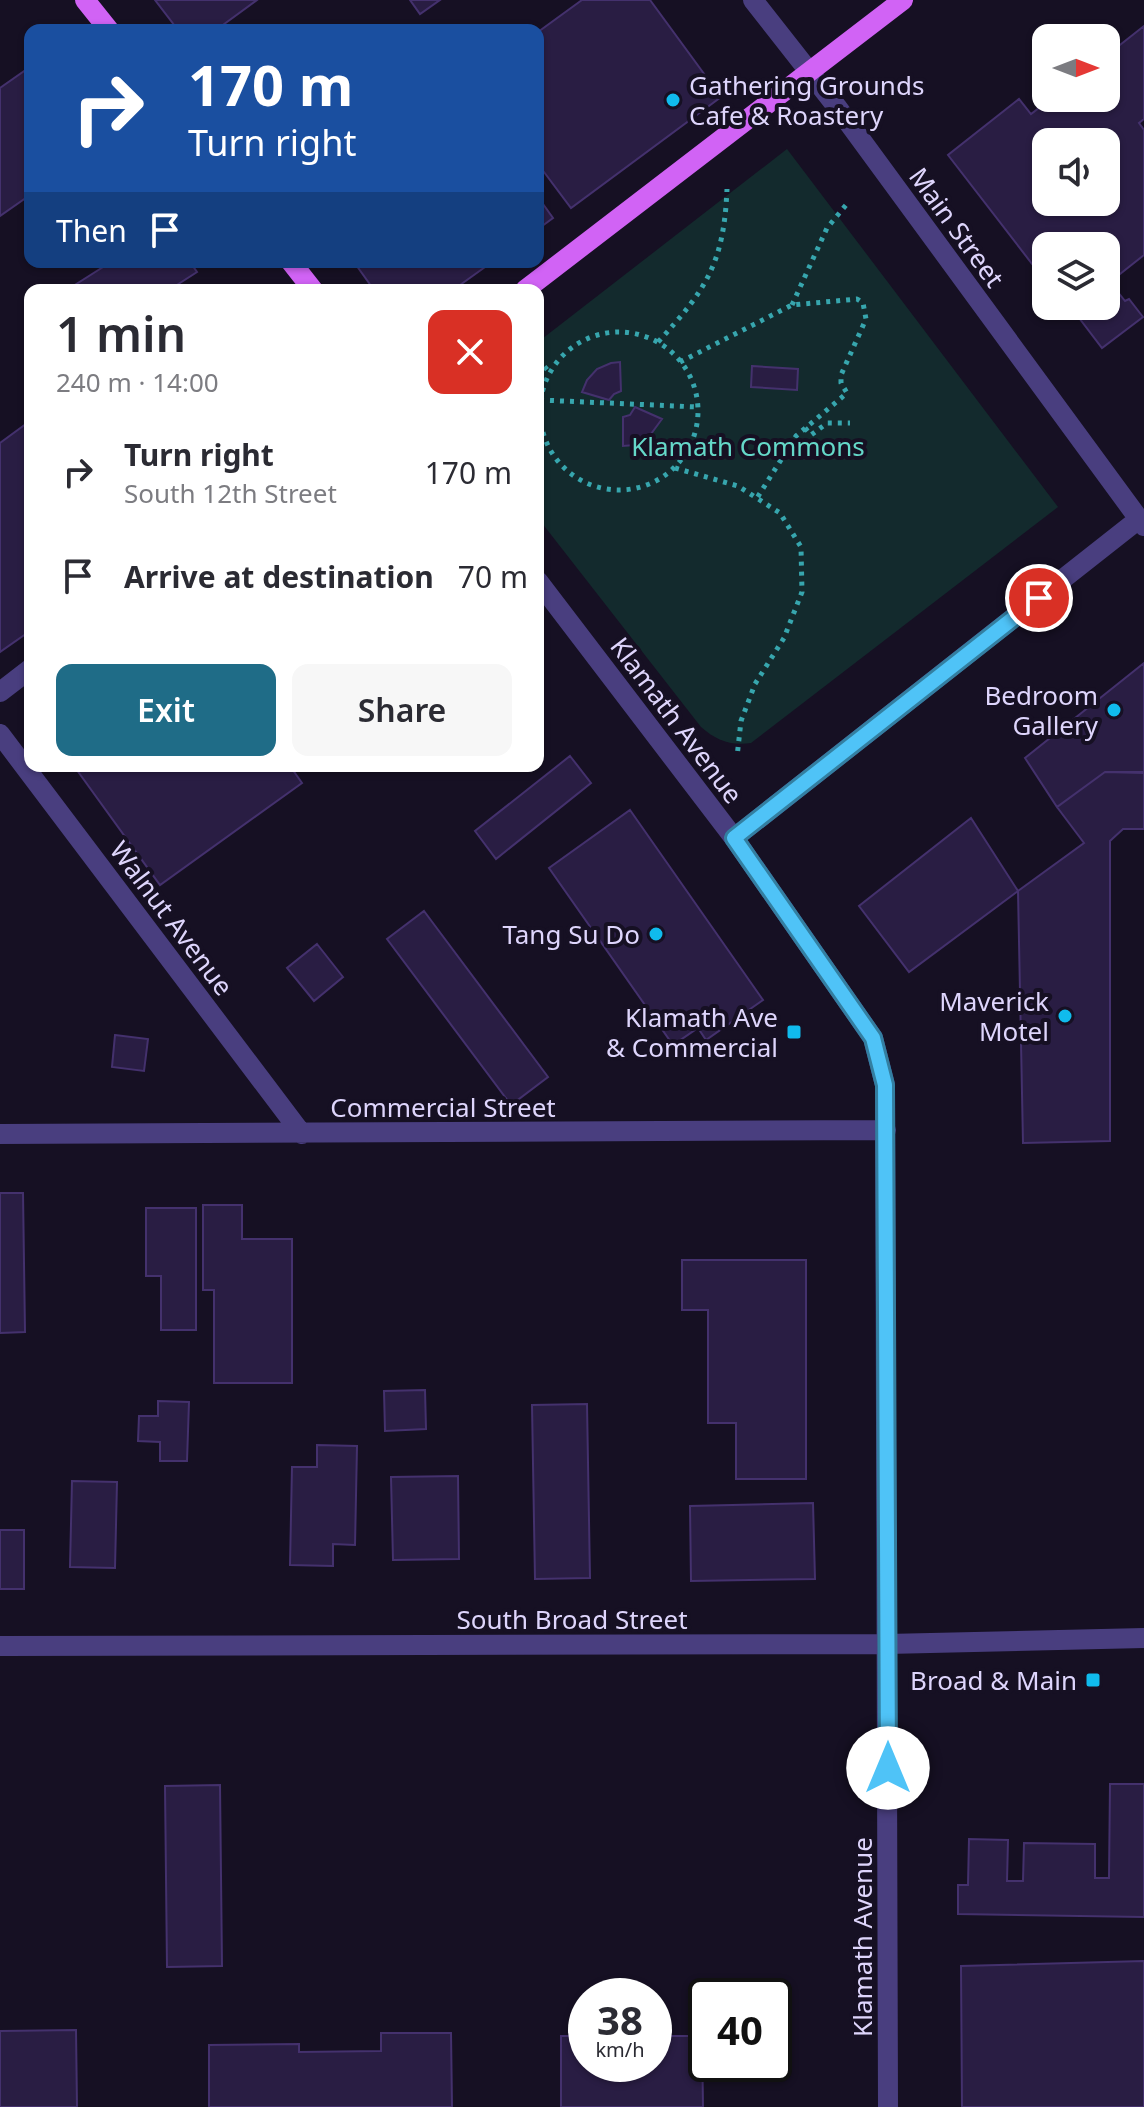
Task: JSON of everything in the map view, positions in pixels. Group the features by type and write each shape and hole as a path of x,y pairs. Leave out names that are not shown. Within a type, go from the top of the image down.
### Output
{"main road":[{"path":"85,0 104,24"},
{"path":"533,284 903,0"},
{"path":"296,268 308,284"}],"street":[{"name":"Main Street","path":"753,0 810,71 1142,523"},
{"path":"734,838 1142,523"},
{"name":"Klamath Avenue","path":"544,589 734,838 873,1038 885,1085 888,2107"},
{"path":"0,692 24,674"},
{"name":"Walnut Avenue","path":"0,734 24,766"},
{"name":"Walnut Avenue","path":"29,772 302,1134"},
{"name":"Commercial Street","path":"0,1134 886,1130"},
{"name":"South Broad Street","path":"0,1646 887,1644 1144,1638"}],"path":[{"path":"658,342 685,313 710,277 726,230 727,189"},
{"path":"792,305 827,228 846,205"},
{"path":"680,362 792,305 857,299 863,303 866,319 841,375 841,383 847,393 796,436 757,498"},
{"path":"544,388 549,372 562,355 597,334 618,331 639,334 658,342 680,362 695,390 698,407 696,432 688,451 675,468 640,489 619,492 599,489 579,481 563,469 544,435"},
{"path":"544,366 549,372"},
{"path":"544,400 698,407"},
{"path":"805,428 811,435 827,423 850,423"},
{"path":"675,468 738,486 780,513 801,547 802,592 784,638 755,684 741,721 737,757"}],"green space":[{"name":"Klamath Commons","path":"787,149 1058,507 751,743 730,743 701,727 544,526 544,337"}],"building":[{"path":"155,0 257,0 224,24 173,24"},
{"path":"410,0 440,0 420,14"},
{"path":"582,0 650,0 721,97 571,208 544,172 544,28"},
{"path":"1144,26 1144,119 1139,123 1144,130 1144,255 1120,274 1120,232 1032,232 1032,264 948,155 1019,99 1031,114 1120,112 1120,45"},
{"path":"24,71 24,199 0,216 0,88"},
{"path":"544,205 553,218 544,225"},
{"path":"102,268 194,268 197,272 178,284 76,284"},
{"path":"358,268 484,268 461,284 370,284"},
{"path":"1120,295 1125,301 1129,299 1143,317 1102,348 1081,320 1120,320"},
{"path":"620,362 621,391 609,400 582,392 597,369"},
{"path":"752,366 798,369 797,390 751,387"},
{"path":"635,407 662,419 648,438 635,445 623,446 623,417 630,415"},
{"path":"24,425 24,635 0,652 0,443"},
{"name":"Bedroom Gallery","path":"1144,663 1144,772 1105,772 1057,807 1025,758"},
{"path":"570,756 591,783 496,859 475,831"},
{"path":"78,772 294,772 302,783 160,885"},
{"name":"Maverick Motel","path":"1105,772 1144,773 1144,829 1123,829 1110,841 1110,1141 1023,1143 1018,891 1084,843 1057,807"},
{"name":"Tang Su Do","path":"630,810 763,1000 706,1040 698,1028 673,1045 549,868"},
{"path":"971,818 1018,891 909,972 859,906"},
{"path":"424,911 548,1077 511,1105 387,939"},
{"path":"317,944 343,977 314,1001 287,968"},
{"path":"115,1035 148,1039 144,1071 112,1067"},
{"path":"0,1193 23,1193 25,1332 0,1333"},
{"path":"203,1205 242,1205 242,1239 292,1239 292,1383 214,1383 214,1290 203,1290"},
{"path":"146,1208 196,1208 196,1330 161,1330 161,1276 146,1276"},
{"path":"682,1260 806,1260 806,1479 736,1479 736,1423 708,1423 708,1310 682,1310"},
{"path":"425,1390 426,1429 385,1431 384,1391"},
{"path":"158,1401 189,1402 187,1461 160,1461 160,1442 138,1441 139,1416 158,1416"},
{"path":"587,1404 590,1578 535,1579 532,1405"},
{"path":"317,1445 357,1446 355,1545 333,1544 333,1566 290,1565 292,1467 317,1467"},
{"path":"458,1476 459,1559 393,1560 391,1477"},
{"path":"72,1481 117,1482 115,1568 70,1567"},
{"path":"813,1503 815,1579 691,1581 690,1506"},
{"path":"0,1530 24,1530 24,1589 0,1589"},
{"path":"1110,1784 1144,1784 1144,1917 958,1914 958,1885 968,1885 969,1839 1008,1840 1007,1881 1023,1881 1024,1843 1095,1844 1095,1878 1109,1878"},
{"path":"220,1785 222,1966 167,1967 165,1786"},
{"path":"1144,1961 1144,2107 962,2107 961,1966"},
{"path":"76,2030 77,2107 0,2107 0,2031"},
{"path":"381,2033 451,2033 452,2107 209,2107 209,2045 299,2044 299,2052 381,2051"},
{"path":"561,2036 568,2036 568,2082 672,2082 672,2036 688,2036 688,2082 703,2082 703,2107 561,2107"}],"place":[{"name":"Gathering Grounds Cafe & Roastery","path":"673,100"},
{"name":"Bedroom Gallery","path":"1114,710"},
{"name":"Tang Su Do","path":"656,934"},
{"name":"Maverick Motel","path":"1065,1016"},
{"name":"Klamath Ave & Commercial","path":"794,1032"},
{"name":"Broad & Main","path":"1093,1680"}],"route":[{"path":"888,1768 885,1085 873,1038 734,838 1039,598"}]}
